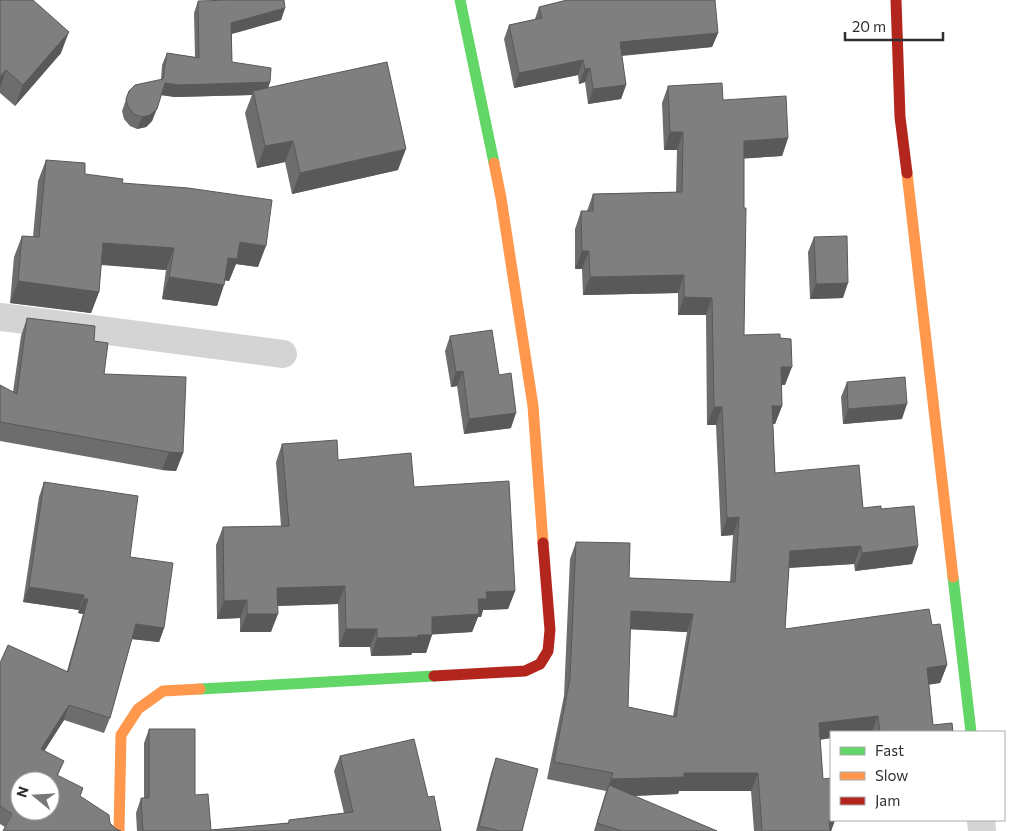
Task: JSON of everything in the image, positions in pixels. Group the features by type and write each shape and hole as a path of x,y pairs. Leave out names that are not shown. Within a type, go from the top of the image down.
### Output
{"street":[{"path":"119,831 121,735 138,709 163,690 525,671 540,664 548,651 550,630 533,406 501,198 460,0"},
{"path":"896,0 900,117 971,731"},
{"path":"0,317 284,354"}],"building":[{"path":"0,0 33,0 69,32 23,85 6,70 0,77"},
{"path":"284,0 285,8 231,23 232,62 271,68 270,82 179,85 165,83 157,109 150,115 142,117 134,114 128,107 126,99 129,91 135,85 163,79 167,53 199,58 198,1"},
{"path":"567,0 715,0 718,33 620,42 626,85 593,89 590,68 585,69 583,60 519,73 509,25 542,18 539,7"},
{"path":"387,62 406,149 300,173 293,141 265,146 253,91"},
{"path":"722,83 723,100 786,96 788,138 744,141 744,208 746,208 744,335 780,334 780,338 791,339 792,367 781,367 782,406 772,406 775,473 859,465 863,508 881,506 881,509 914,506 918,546 862,553 861,546 790,551 785,629 929,609 932,625 940,624 947,665 927,668 933,725 952,723 953,731 880,731 878,716 819,723 823,779 830,778 830,831 762,831 758,773 684,773 684,777 611,779 613,773 554,762 570,678 576,542 630,543 629,578 735,582 739,517 727,518 722,407 714,407 712,298 684,297 684,275 590,277 589,251 582,251 581,211 593,211 593,194 682,192 683,132 670,132 668,86","holes":["631,611 693,614 676,717 628,707"]},
{"path":"46,160 85,163 85,174 123,179 122,183 188,188 272,200 266,246 240,242 237,259 228,258 224,285 169,277 174,248 103,243 99,292 18,281 22,236 39,237"},
{"path":"847,236 848,283 816,284 814,237"},
{"path":"27,318 95,326 94,341 108,343 104,374 186,377 183,453 0,422 0,385 17,394"},
{"path":"492,330 499,375 511,373 516,413 469,419 463,371 456,372 450,336"},
{"path":"905,377 907,404 848,409 847,382"},
{"path":"337,440 338,460 411,453 414,487 509,481 515,591 486,592 487,599 478,599 479,614 432,617 432,635 418,635 418,637 377,638 377,629 346,629 345,586 277,588 278,614 247,614 247,600 224,601 223,527 289,526 282,444"},
{"path":"44,482 138,496 130,557 173,563 164,628 136,624 110,718 69,705 41,749 64,761 59,771 10,771 10,813 0,806 0,663 8,645 68,672 88,599 84,599 84,595 29,587"},
{"path":"149,729 195,729 195,795 208,794 211,830 289,823 289,820 353,812 340,756 414,739 428,797 434,796 441,831 143,831 141,798 149,798"},
{"path":"496,758 538,769 522,831 500,831 479,826"},
{"path":"60,776 83,788 80,796 109,815 110,823 121,831 3,831 10,818 10,821 60,821"},
{"path":"609,785 717,831 622,831 597,823"}],"traffic: fast":[{"path":"460,0 494,163"},
{"path":"953,577 971,731"},
{"path":"200,689 434,676"}],"traffic: slow":[{"path":"494,163 533,406 543,543"},
{"path":"907,173 953,577"},
{"path":"119,831 121,735 138,709 163,691 200,689"}],"traffic: jam":[{"path":"896,0 900,117 907,173"},
{"path":"434,676 525,671 540,664 548,651 550,630 543,543"}]}
